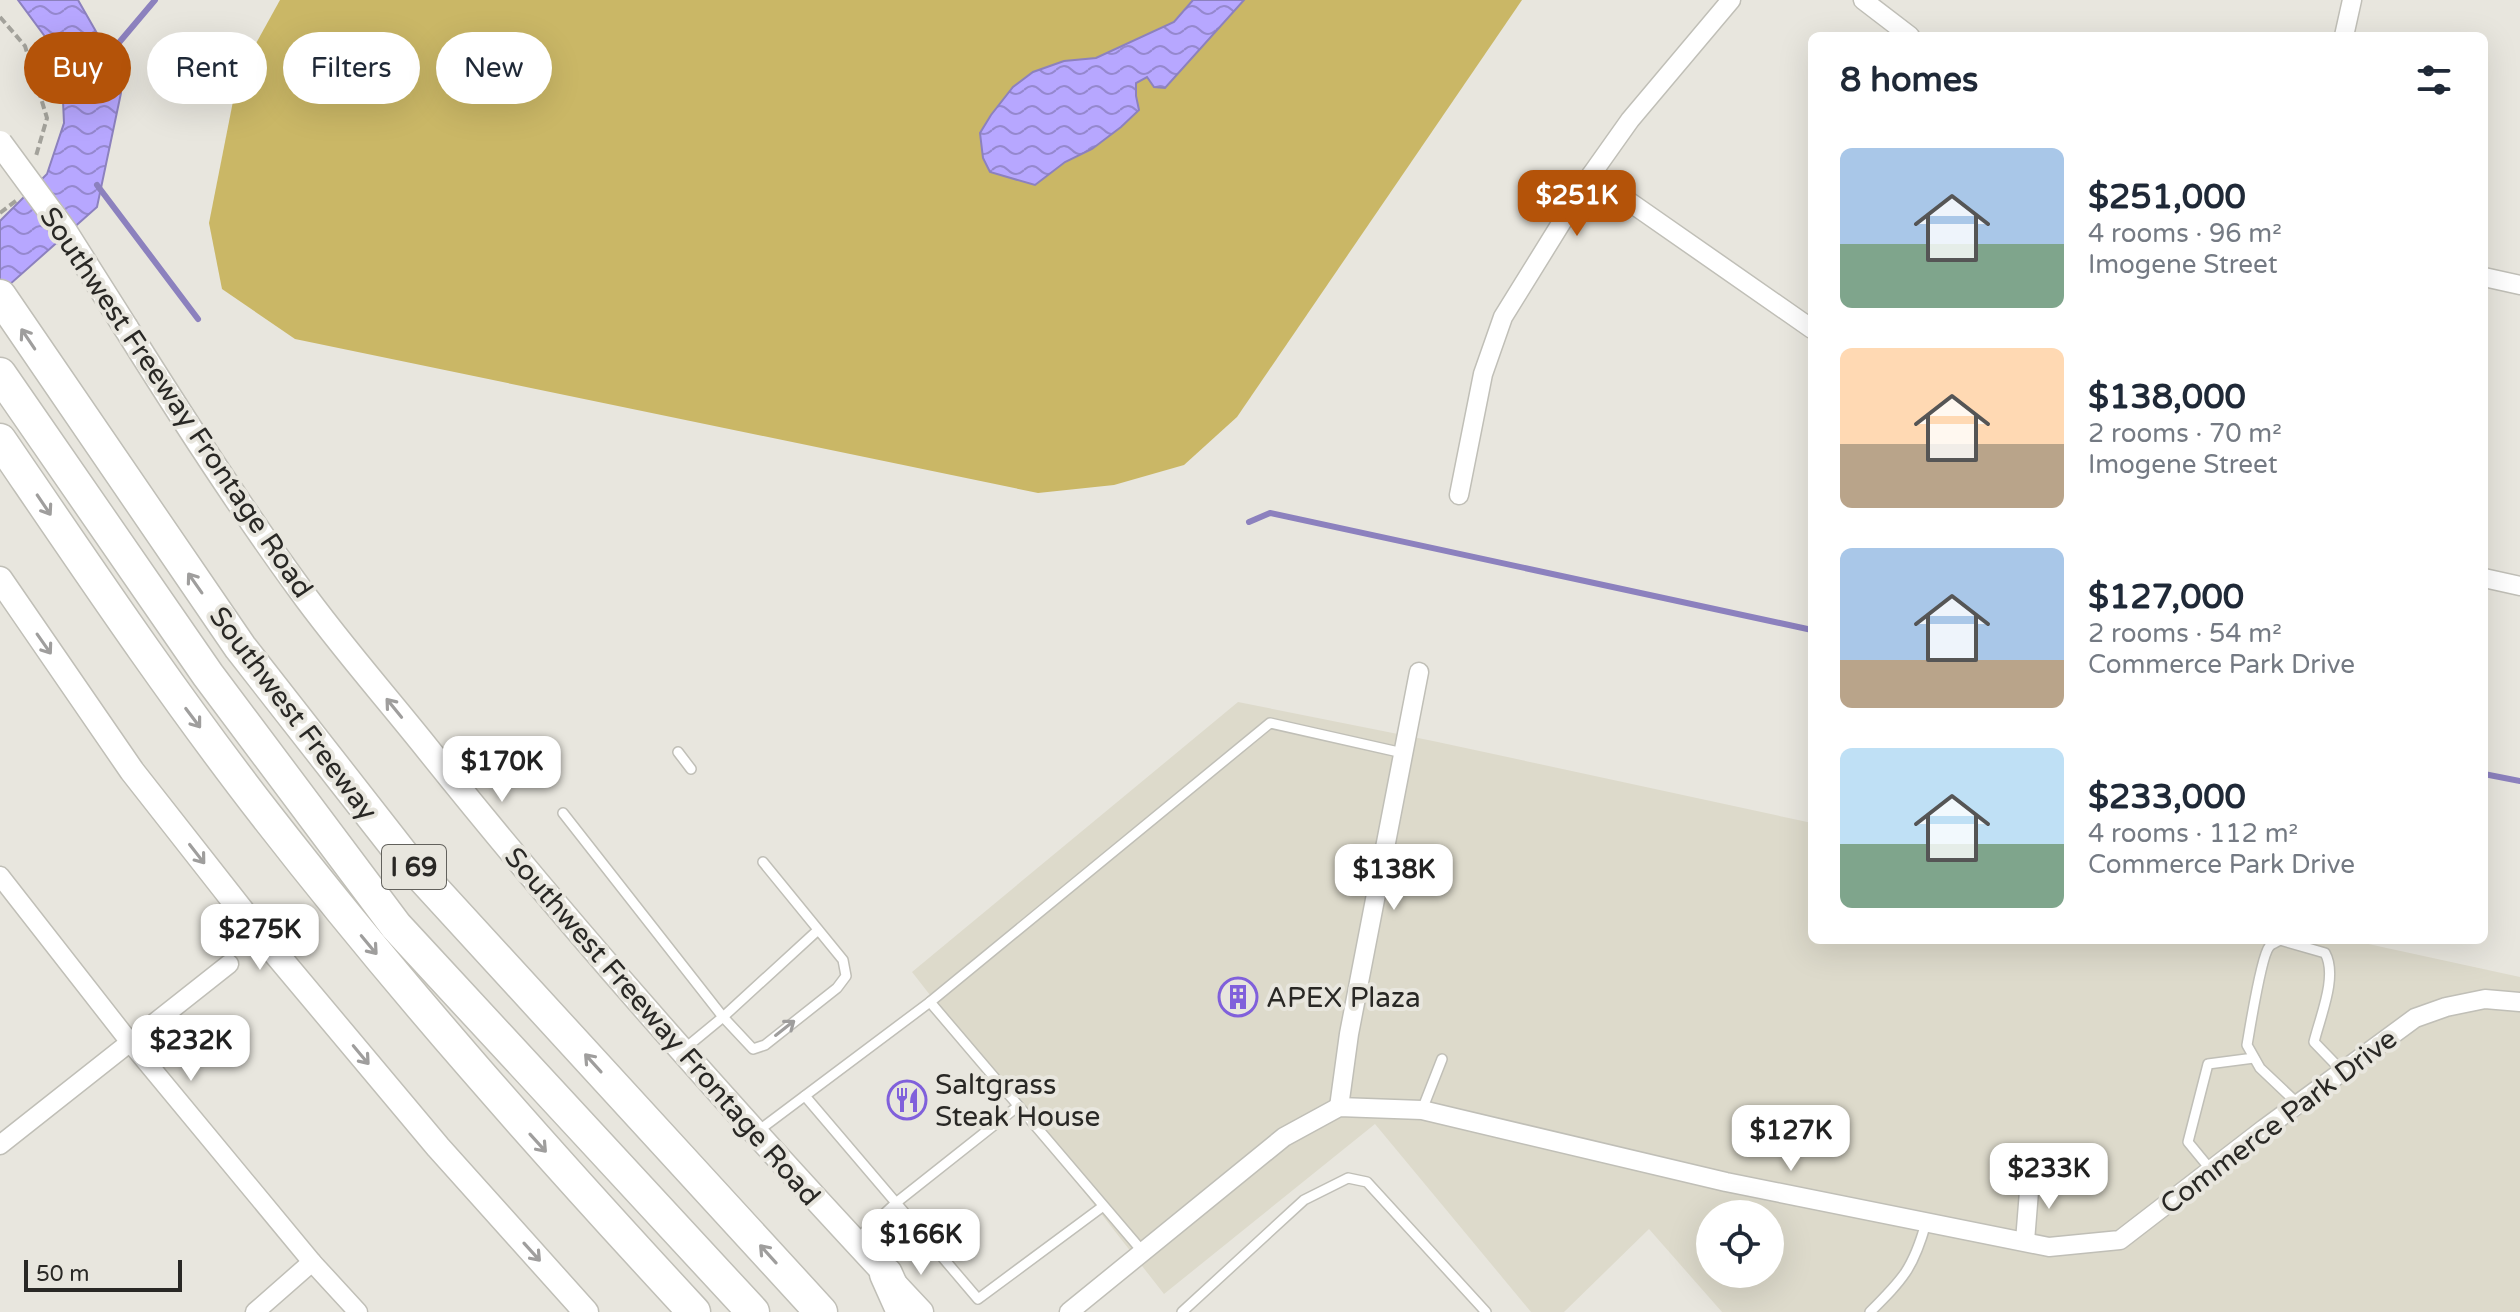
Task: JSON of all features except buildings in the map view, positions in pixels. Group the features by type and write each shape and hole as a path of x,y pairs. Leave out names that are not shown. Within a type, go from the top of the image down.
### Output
{"highway":[{"name":"Southwest Freeway","path":"0,296 240,647 405,858 821,1312"},
{"path":"0,374 208,675 396,926 753,1312"},
{"path":"0,440 171,689 332,899 512,1113 694,1312"},
{"path":"886,1274 903,1312"}],"main road":[{"name":"Southwest Freeway Frontage Road","path":"0,143 64,230 198,443 300,589 511,854 681,1051 853,1242 921,1312"},
{"path":"0,579 132,771 267,943 438,1147 586,1312"}],"street":[{"path":"1459,495 1483,374 1503,317 1591,175 1630,120 1731,0"},
{"path":"1863,0 1905,32"},
{"path":"2345,32 2352,0"},
{"path":"1591,175 1808,326"},
{"path":"2488,278 2520,285"},
{"path":"2488,579 2520,586"},
{"path":"1069,1312 1284,1137 1339,1107 1351,1024 1419,672"},
{"path":"0,876 129,1041 312,1262 358,1312"},
{"path":"0,1145 229,964"},
{"name":"Commerce Park Drive","path":"1339,1107 1422,1110 1726,1182 2049,1247 2120,1240 2415,1018 2446,1007 2485,999 2520,1002"},
{"path":"2025,1241 2030,1179"},
{"path":"255,1312 312,1262"}],"lane":[{"path":"755,1133 930,1002 1270,723 1403,753"},
{"path":"678,752 691,769"},
{"path":"563,813 723,1017 753,1049 765,1045 837,988 846,976 843,960 763,862"},
{"path":"681,1051 818,930"},
{"path":"2274,944 2269,947 2247,1045 2260,1068 2298,1104"},
{"path":"2294,944 2325,953 2330,961 2331,974 2314,1042 2343,1072"},
{"path":"930,1002 1143,1253"},
{"path":"2211,1170 2188,1142 2208,1064 2254,1058"},
{"path":"1422,1110 1442,1059"},
{"path":"805,1096 978,1299 1102,1207"},
{"path":"853,1242 897,1202 1017,1107"},
{"path":"1182,1312 1304,1200 1348,1178 1367,1182 1486,1312"},
{"path":"1870,1312 1906,1275 1919,1250 1926,1223"}],"path":[{"path":"0,17 25,46 47,118 34,163"},
{"path":"0,213 25,193"}],"shaded area":[{"path":"280,0 1522,0 1237,417 1184,465 1114,485 1038,493 295,339 222,289 209,223 232,104 267,104 267,32 262,32"},
{"path":"1238,702 1433,741 1808,822 1808,944 2368,944 2520,977 2520,1312 1722,1312 1701,1288 1784,1288 1784,1200 1696,1200 1696,1282 1649,1229 1564,1312 1531,1312 1375,1124 1164,1294 912,972"}],"water":[{"path":"18,0 78,0 96,32 42,32"},
{"path":"1193,0 1244,0 1165,88 1154,87 1147,77 1136,83 1139,110 1092,149 1065,162 1035,185 990,172 983,158 980,133 1013,87 1033,72 1064,61 1096,58 1174,22"},
{"path":"63,104 119,104 97,207 0,293 0,221 47,174 64,123"}],"waterway":[{"path":"128,32 155,0"},
{"path":"97,185 198,319"},
{"path":"1249,522 1270,513 1808,629"},
{"path":"2488,775 2520,781"}],"place":[{"name":"APEX Plaza","path":"1238,997"},
{"name":"Saltgrass Steak House","path":"907,1100"}]}
